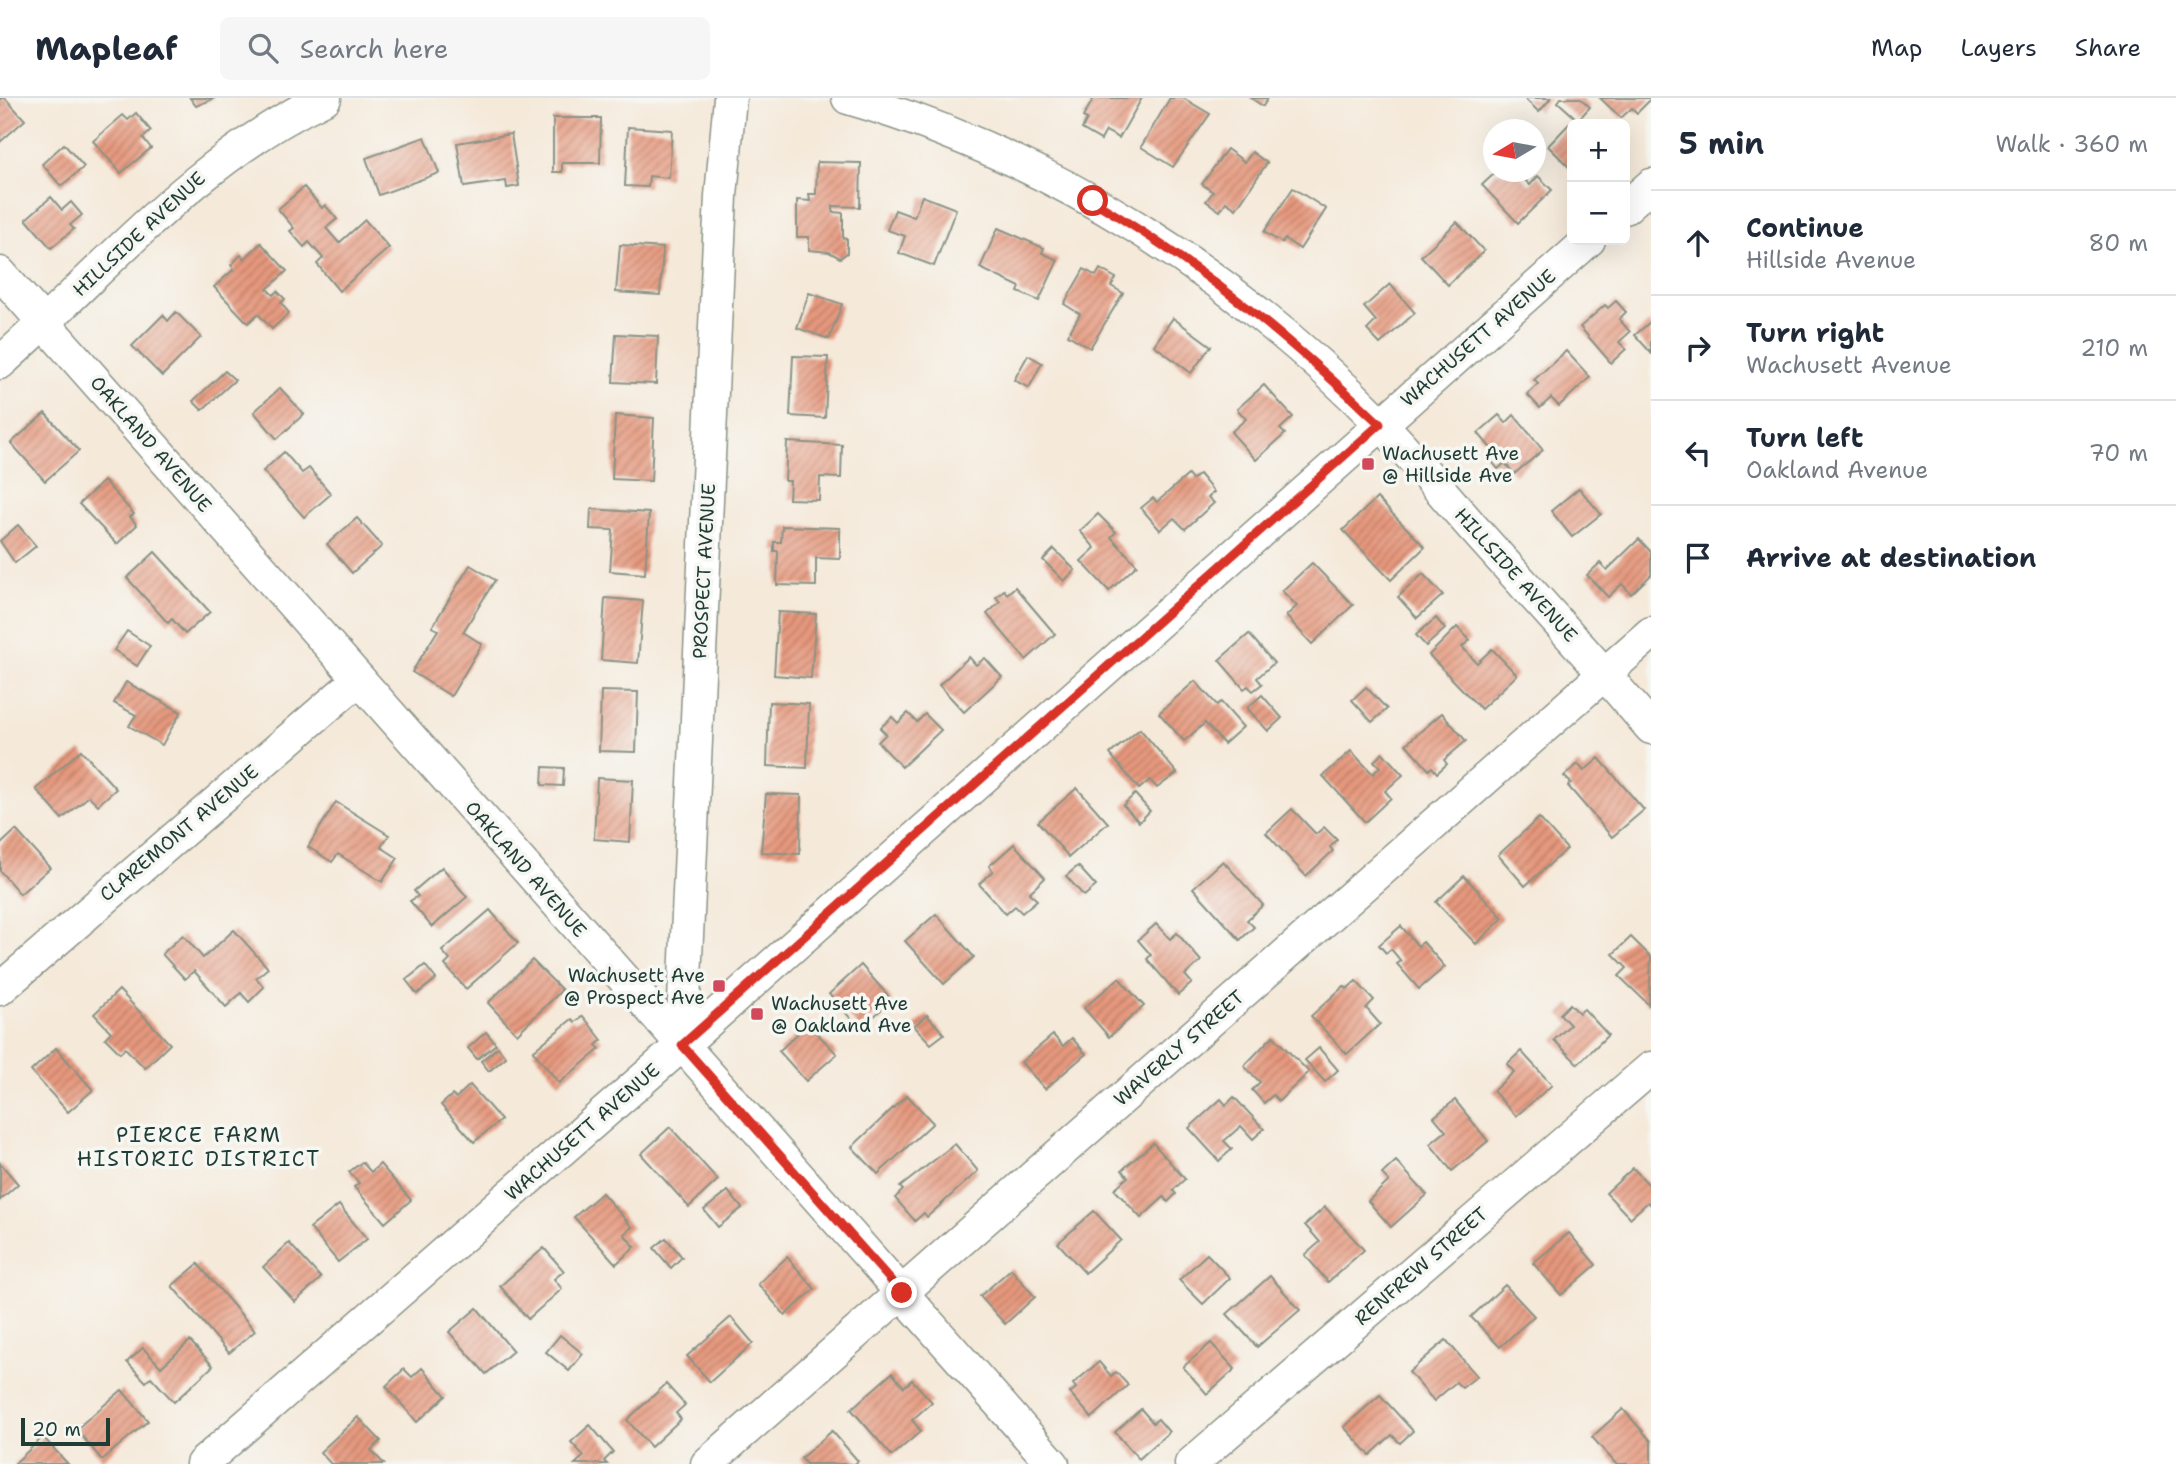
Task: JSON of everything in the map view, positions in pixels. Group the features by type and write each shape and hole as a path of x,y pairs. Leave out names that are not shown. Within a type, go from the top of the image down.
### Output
{"street":[{"name":"HILLSIDE AVENUE","path":"0,363 167,204 214,166 280,122 325,98"},
{"name":"PROSPECT AVENUE","path":"682,1045 721,195 730,98"},
{"name":"HILLSIDE AVENUE","path":"848,98 906,116 1039,172 1128,222 1262,317 1380,424 1651,729"},
{"path":"1630,204 1651,185"},
{"name":"WACHUSETT AVENUE","path":"202,1464 682,1045 1583,245"},
{"name":"OAKLAND AVENUE","path":"0,273 1053,1464"},
{"name":"WAVERLY STREET","path":"707,1464 1651,633"},
{"name":"CLAREMONT AVENUE","path":"0,989 359,679"},
{"name":"RENFREW STREET","path":"1191,1464 1651,1068"}],"building":[{"path":"0,98 5,98 25,120 0,142"},
{"path":"190,98 215,98 196,106"},
{"path":"1094,98 1142,98 1119,138 1106,131 1101,140 1082,129 1087,119 1083,117"},
{"path":"1170,98 1183,98 1210,114 1173,167 1141,147"},
{"path":"1251,98 1268,98 1263,106"},
{"path":"1524,98 1551,98 1539,112"},
{"path":"1561,98 1580,98 1590,107 1577,119 1558,102"},
{"path":"1600,98 1651,99 1637,113 1632,108 1621,118"},
{"path":"136,113 151,131 143,138 151,148 121,173 93,141 123,115 128,120"},
{"path":"553,118 601,118 600,163 562,163 562,172 553,172"},
{"path":"1567,126 1567,165 1548,146"},
{"path":"628,127 672,130 669,178 649,176 648,187 625,186"},
{"path":"511,134 519,186 507,188 506,181 464,187 457,143"},
{"path":"425,137 439,173 379,195 366,158"},
{"path":"64,144 84,167 61,186 42,164"},
{"path":"1227,149 1245,162 1252,152 1267,163 1236,209 1226,202 1220,211 1206,201 1213,192 1202,184"},
{"path":"817,162 861,163 860,207 833,206 833,212 843,213 843,238 847,239 847,253 840,258 829,252 809,250 809,237 797,237 797,200 810,201 809,194 816,194"},
{"path":"1485,182 1527,182 1530,185 1533,182 1544,182 1552,190 1518,223 1482,185"},
{"path":"304,187 322,208 325,205 337,219 326,228 339,243 365,220 389,248 339,291 317,264 323,258 309,242 304,247 290,231 294,228 278,209"},
{"path":"1293,188 1326,209 1300,249 1285,239 1282,243 1264,232"},
{"path":"922,196 956,209 934,266 899,253 905,236 887,230 895,210 914,217"},
{"path":"51,197 62,210 71,202 82,215 70,225 74,229 51,248 26,219"},
{"path":"1457,222 1484,251 1448,285 1421,256"},
{"path":"998,228 1044,248 1042,253 1058,260 1039,301 1018,292 1020,287 980,268"},
{"path":"261,243 287,271 267,289 273,295 277,291 285,299 281,303 289,313 272,329 258,314 248,323 214,287 234,269 231,265 241,255 244,259"},
{"path":"620,245 663,248 660,295 616,292"},
{"path":"1084,269 1096,276 1100,269 1116,278 1111,286 1123,293 1090,348 1068,335 1080,314 1064,304"},
{"path":"1390,284 1415,313 1380,344 1367,330 1376,321 1364,307"},
{"path":"809,293 842,304 829,339 797,328"},
{"path":"1616,301 1626,312 1619,319 1630,332 1619,342 1626,349 1611,363 1580,327 1605,305 1608,308"},
{"path":"176,312 201,337 162,376 132,346 163,315 168,321"},
{"path":"1173,318 1211,346 1191,373 1154,345"},
{"path":"1651,321 1651,353 1635,335"},
{"path":"616,334 658,336 656,384 613,382"},
{"path":"1566,351 1590,377 1559,406 1551,398 1540,408 1527,394 1538,384 1534,380"},
{"path":"1028,355 1042,363 1029,388 1014,380"},
{"path":"793,356 828,357 825,418 790,416"},
{"path":"225,371 235,380 202,410 193,401"},
{"path":"1264,385 1293,417 1280,429 1285,434 1256,460 1231,432 1246,419 1237,409"},
{"path":"280,388 304,414 277,439 254,412"},
{"path":"45,413 79,451 45,481 11,443"},
{"path":"615,415 654,418 651,481 612,479"},
{"path":"1499,415 1506,423 1514,415 1543,450 1514,474 1505,463 1498,469 1489,458 1495,453 1478,433"},
{"path":"787,442 842,445 841,478 820,477 819,500 789,499 790,481 785,481"},
{"path":"284,452 302,473 309,468 331,494 304,517 263,471"},
{"path":"1199,474 1214,492 1208,497 1214,503 1185,529 1174,518 1160,530 1141,508 1153,498 1157,502 1188,475 1192,480"},
{"path":"104,481 134,514 130,517 137,525 117,544 79,504"},
{"path":"1579,488 1601,514 1572,537 1551,511"},
{"path":"1377,498 1425,547 1391,580 1343,530"},
{"path":"591,509 649,513 645,574 610,571 613,530 590,529"},
{"path":"1098,514 1116,532 1111,537 1137,565 1109,591 1081,561 1095,548 1080,531"},
{"path":"357,518 382,546 352,573 327,544"},
{"path":"18,525 36,546 15,563 0,541"},
{"path":"782,526 840,528 840,559 816,558 816,586 777,585 778,551 774,551 774,542 781,542"},
{"path":"1639,539 1651,552 1651,575 1631,594 1622,584 1608,597 1587,575 1600,563 1607,570"},
{"path":"1054,549 1075,570 1064,581 1043,560"},
{"path":"155,552 210,612 185,634 172,619 168,623 127,578"},
{"path":"1312,563 1353,605 1312,644 1286,616 1297,606 1282,591"},
{"path":"470,565 495,580 463,632 482,644 451,696 412,672 438,630 432,627"},
{"path":"1423,574 1443,595 1417,618 1398,597"},
{"path":"1015,587 1055,634 1026,660 987,614 1000,602 996,597 1004,590 1007,594"},
{"path":"605,598 643,601 638,663 601,660"},
{"path":"778,612 816,614 811,678 774,675"},
{"path":"1436,618 1445,629 1426,646 1416,635"},
{"path":"1457,627 1470,640 1462,647 1477,663 1492,649 1517,675 1481,709 1429,655"},
{"path":"127,631 150,646 137,666 114,650"},
{"path":"1249,634 1274,663 1257,678 1262,684 1253,691 1248,686 1244,689 1219,660"},
{"path":"969,657 976,665 985,658 1002,677 964,712 939,685"},
{"path":"1195,681 1217,705 1221,702 1243,727 1224,744 1205,723 1184,741 1159,713"},
{"path":"126,682 181,712 162,745 129,726 136,715 114,703"},
{"path":"1366,687 1387,709 1372,722 1352,700"},
{"path":"601,691 638,692 636,752 599,751"},
{"path":"1262,695 1282,718 1268,731 1247,708"},
{"path":"769,702 809,704 807,768 767,766"},
{"path":"908,713 917,722 925,714 941,730 902,767 878,742 886,734 880,728 892,717 898,723"},
{"path":"1442,713 1466,741 1444,760 1447,764 1437,773 1432,767 1429,770 1406,744"},
{"path":"1140,729 1177,773 1157,788 1150,780 1139,789 1110,754"},
{"path":"81,750 116,789 98,805 89,796 62,819 36,789"},
{"path":"1351,751 1373,774 1380,767 1374,761 1383,753 1403,775 1385,791 1391,798 1365,822 1323,776"},
{"path":"1599,758 1644,810 1612,837 1568,786 1571,783 1564,776 1578,764 1584,771"},
{"path":"543,767 564,768 563,786 542,785"},
{"path":"597,778 633,780 630,842 594,839"},
{"path":"1077,788 1108,823 1069,857 1038,822"},
{"path":"766,794 801,795 800,854 761,852"},
{"path":"1135,794 1150,811 1139,822 1123,805"},
{"path":"336,802 389,835 381,847 398,858 382,882 338,854 332,862 308,847"},
{"path":"1292,809 1316,834 1324,827 1337,840 1330,847 1333,851 1306,876 1266,833"},
{"path":"1539,818 1567,849 1525,886 1498,855"},
{"path":"16,830 50,868 20,894 0,871 0,845"},
{"path":"1014,844 1045,878 1029,893 1037,900 1022,913 1015,906 1006,914 979,884 993,871 989,866"},
{"path":"1223,861 1263,905 1247,920 1254,927 1240,940 1193,888"},
{"path":"1078,866 1096,886 1084,896 1066,876"},
{"path":"442,867 467,897 432,927 410,901 418,896 414,891"},
{"path":"1464,876 1503,918 1476,944 1436,902"},
{"path":"490,910 518,943 466,989 445,965 450,960 442,951"},
{"path":"936,914 974,957 944,984 905,941"},
{"path":"1156,924 1170,939 1177,933 1201,961 1185,975 1192,983 1178,995 1147,959 1151,955 1138,940"},
{"path":"1401,926 1418,946 1423,942 1445,967 1419,989 1397,964 1401,961 1391,949 1386,953 1379,945"},
{"path":"234,930 268,968 256,978 264,987 249,1002 241,993 226,1007 194,971 185,979 162,954 183,935 203,958"},
{"path":"1631,937 1651,957 1649,1005 1619,976 1627,968 1613,954"},
{"path":"532,960 562,990 517,1034 488,1003"},
{"path":"425,965 436,979 417,994 406,980"},
{"path":"861,965 892,1000 860,1029 829,994"},
{"path":"1119,978 1144,1006 1109,1037 1084,1008"},
{"path":"1356,981 1374,1000 1366,1008 1380,1024 1347,1054 1311,1016 1344,986 1347,989"},
{"path":"119,990 170,1044 145,1068 125,1048 120,1053 105,1038 111,1032 94,1014"},
{"path":"1570,1004 1579,1013 1584,1009 1608,1035 1578,1064 1554,1040 1570,1025 1560,1014"},
{"path":"927,1015 944,1034 931,1044 914,1026"},
{"path":"583,1016 602,1040 596,1045 600,1049 559,1083 533,1051 572,1019 575,1022"},
{"path":"808,1024 837,1054 806,1081 779,1051"},
{"path":"486,1032 496,1044 477,1059 468,1048"},
{"path":"1053,1035 1063,1046 1072,1038 1086,1054 1045,1089 1021,1062"},
{"path":"1273,1036 1309,1072 1279,1101 1273,1095 1264,1103 1252,1090 1260,1082 1244,1066"},
{"path":"498,1047 506,1057 489,1071 481,1061"},
{"path":"56,1048 93,1090 68,1112 31,1071"},
{"path":"1319,1048 1338,1070 1325,1082 1305,1060"},
{"path":"1521,1051 1552,1085 1516,1116 1493,1091 1514,1072 1507,1064"},
{"path":"470,1085 501,1120 474,1142 441,1105 452,1095 456,1098"},
{"path":"907,1095 933,1123 878,1174 852,1147"},
{"path":"1234,1097 1264,1129 1253,1139 1241,1126 1224,1141 1232,1149 1219,1161 1189,1128 1221,1099 1226,1105"},
{"path":"1455,1100 1488,1141 1452,1171 1430,1144 1446,1131 1434,1117"},
{"path":"670,1127 718,1180 689,1207 641,1154"},
{"path":"1153,1143 1185,1179 1173,1190 1176,1194 1168,1202 1164,1197 1141,1218 1114,1189 1128,1177 1122,1170"},
{"path":"955,1144 978,1171 927,1217 924,1213 915,1221 895,1198 903,1190 900,1187"},
{"path":"1396,1161 1427,1195 1391,1227 1368,1201 1389,1181 1382,1174"},
{"path":"362,1162 371,1172 380,1164 411,1200 385,1223 354,1187 359,1183 349,1172"},
{"path":"0,1163 18,1184 0,1200"},
{"path":"1633,1168 1651,1187 1651,1205 1648,1202 1630,1218 1606,1193"},
{"path":"728,1191 742,1208 718,1227 704,1210"},
{"path":"602,1193 632,1227 624,1234 635,1247 616,1264 574,1217"},
{"path":"339,1205 367,1239 338,1262 310,1228"},
{"path":"1325,1207 1364,1250 1328,1282 1305,1255 1320,1242 1305,1225"},
{"path":"1094,1211 1121,1240 1085,1273 1058,1243"},
{"path":"1569,1233 1596,1265 1561,1295 1533,1263"},
{"path":"666,1238 682,1257 671,1268 654,1248"},
{"path":"289,1243 321,1278 295,1302 263,1267"},
{"path":"544,1248 564,1271 554,1279 562,1289 528,1319 500,1286"},
{"path":"1207,1254 1230,1278 1203,1304 1179,1280"},
{"path":"787,1257 815,1289 785,1315 758,1284"},
{"path":"198,1264 255,1331 229,1353 172,1286"},
{"path":"1011,1269 1035,1297 1005,1324 980,1296"},
{"path":"1270,1276 1300,1310 1257,1347 1227,1314"},
{"path":"1505,1285 1534,1316 1500,1347 1471,1317"},
{"path":"477,1308 513,1351 486,1374 449,1332"},
{"path":"731,1317 753,1343 710,1382 687,1356"},
{"path":"560,1335 583,1354 569,1371 546,1352"},
{"path":"1446,1340 1477,1376 1462,1388 1456,1382 1434,1401 1409,1372"},
{"path":"190,1341 213,1366 174,1402 151,1377 146,1382 127,1362 143,1348 161,1367"},
{"path":"1211,1343 1235,1369 1207,1394 1183,1367"},
{"path":"1099,1362 1111,1376 1116,1372 1128,1385 1092,1418 1070,1393 1076,1388 1073,1384"},
{"path":"422,1368 446,1396 417,1422 386,1386 404,1369 412,1377"},
{"path":"892,1373 904,1387 912,1380 932,1402 912,1420 921,1431 892,1456 851,1409"},
{"path":"666,1384 685,1405 676,1413 681,1419 651,1447 627,1420"},
{"path":"122,1390 148,1421 102,1460 76,1429"},
{"path":"1380,1395 1413,1431 1400,1443 1392,1435 1370,1455 1344,1427"},
{"path":"1141,1409 1153,1423 1158,1419 1169,1432 1139,1459 1115,1432"},
{"path":"1623,1409 1651,1441 1651,1464 1616,1464 1592,1437"},
{"path":"358,1417 381,1441 371,1450 384,1464 331,1464 320,1452"},
{"path":"590,1425 613,1452 604,1461 607,1464 575,1464 584,1456 571,1442"},
{"path":"832,1431 858,1461 855,1464 806,1464 801,1458"},
{"path":"43,1437 68,1464 14,1464"}],"place":[{"name":"Wachusett Ave @ Hillside Ave","path":"1368,464"},
{"name":"Wachusett Ave @ Prospect Ave","path":"719,986"},
{"name":"Wachusett Ave @ Oakland Ave","path":"757,1014"}],"district":[{"name":"PIERCE FARM HISTORIC DISTRICT","path":"199,1147"}],"route":[{"path":"902,1293 682,1045 1380,424 1262,317 1152,236 1093,201"}]}
